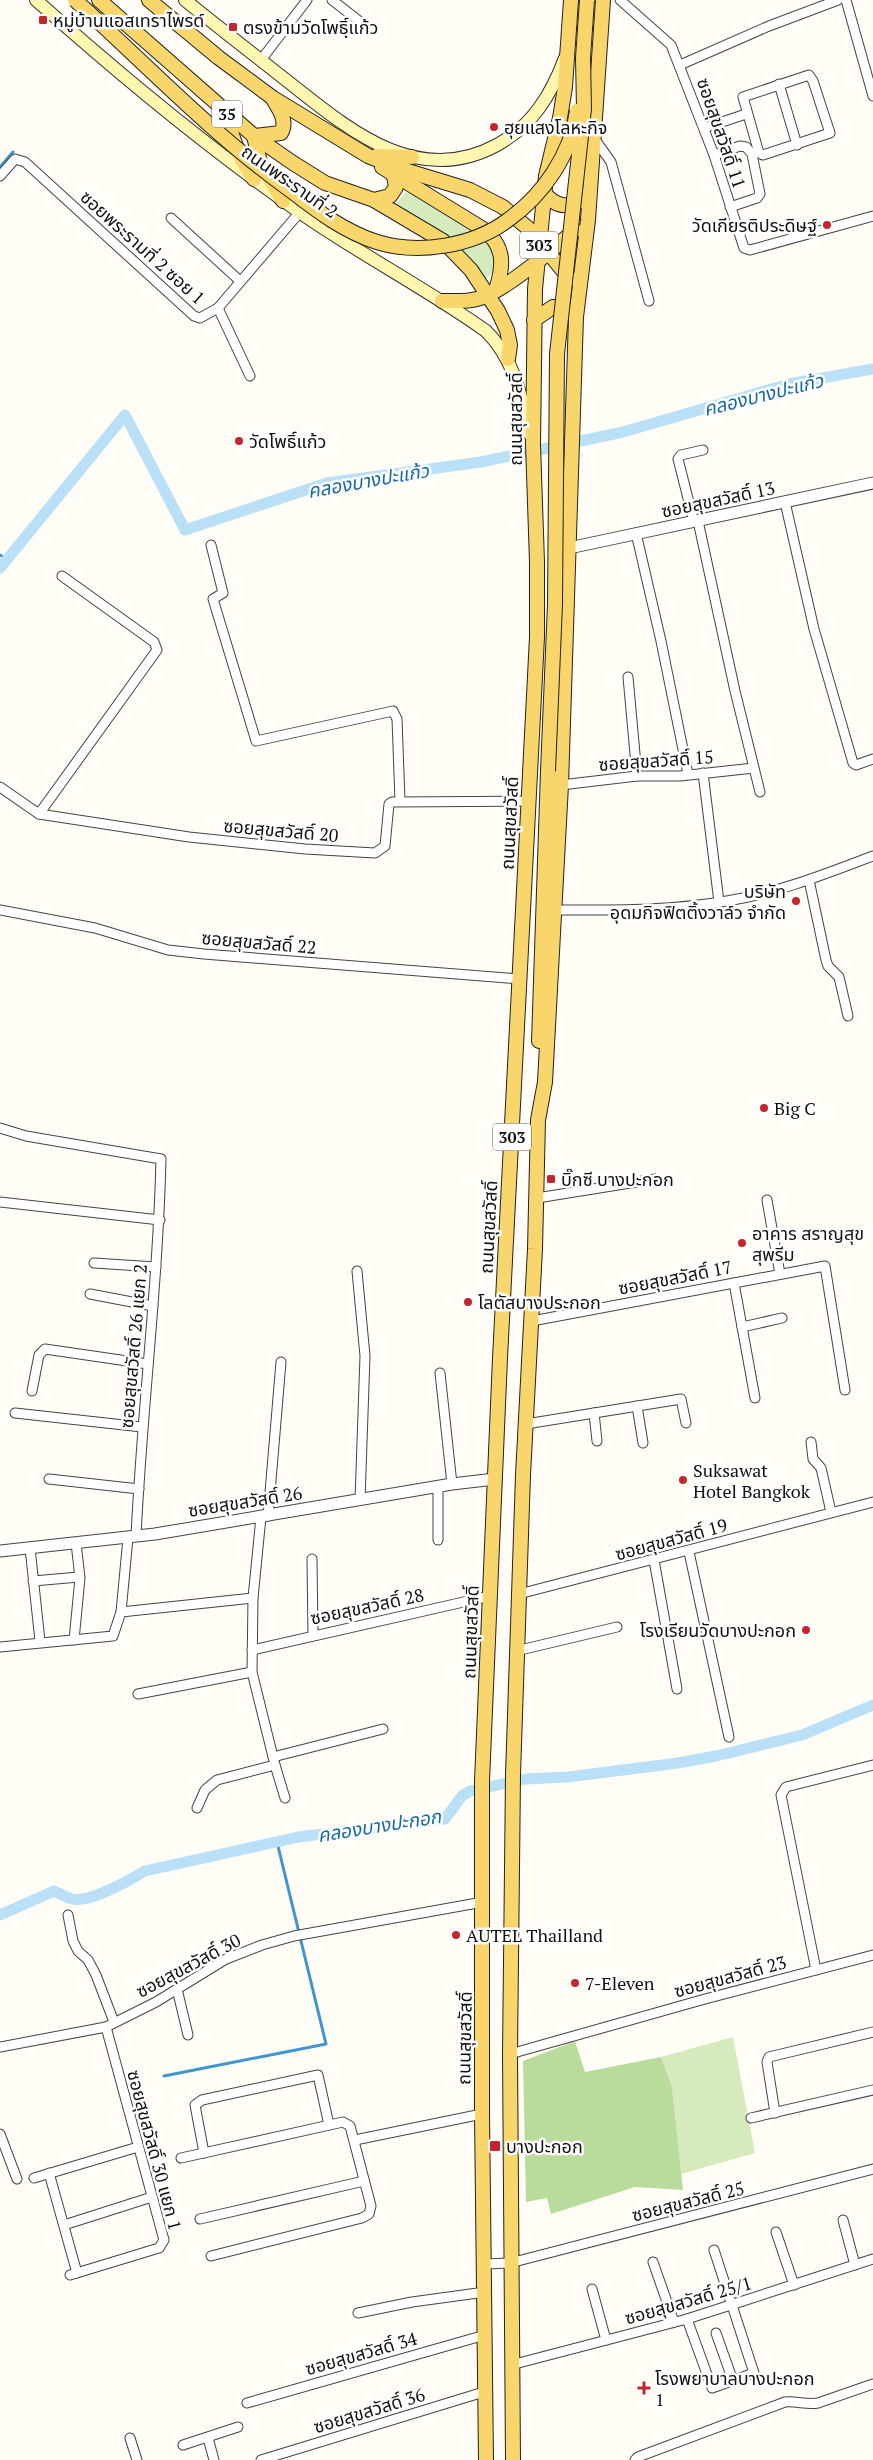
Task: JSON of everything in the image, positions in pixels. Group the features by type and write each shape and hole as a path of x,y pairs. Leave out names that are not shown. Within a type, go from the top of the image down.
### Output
{"main road":[{"name":"ถนนพระรามที่ 2","path":"36,0 145,96 283,201 442,301 486,331 508,359 516,378 533,444"},
{"path":"75,0 210,126 254,164 339,225 379,243 397,246 443,245 478,236 503,224 539,193 564,153 576,121 587,0"},
{"name":"ถนนพระรามที่ 2","path":"99,0 254,136 326,183 374,200 443,241 492,292 507,330 510,345 508,359"},
{"name":"35","path":"149,0 219,58 273,98 368,156 401,169 470,190 488,198 518,218 550,251 573,283 578,295"},
{"path":"185,0 339,122 384,148 412,157"},
{"name":"ถนนสุขสวัสดิ์","path":"486,2460 487,2391 482,2114 482,1781 537,628 533,444 534,320 544,193 560,118 571,2"},
{"name":"303","path":"539,1109 546,1082 561,785 576,317 588,220 603,3"},
{"path":"368,156 412,157 434,160 468,158 509,138 526,125 546,100 568,48"},
{"name":"303","path":"513,2460 510,2263 510,2054 512,1810 516,1651 537,1198 540,975 555,604 557,354 584,110 583,58"},
{"path":"273,98 283,117 284,128 282,133 278,135 254,136 260,162 283,201"},
{"path":"226,113 237,152 254,179"},
{"path":"368,156 394,176 483,229 495,239 503,264 492,292"},
{"path":"374,200 390,196 396,187 394,176"},
{"path":"544,193 560,206 570,206 589,196"},
{"path":"442,301 476,299 492,292 538,260 588,220"},
{"path":"534,320 548,308 557,306 566,309 576,317"}],"street":[{"path":"260,60 307,0"},
{"path":"332,0 363,24"},
{"name":"ซอยสุขสวัสดิ์ 11","path":"620,0 671,45 714,155 744,248 750,250 873,216"},
{"name":"ซอยสุขสวัสดิ์ 11","path":"680,65 769,26 838,0"},
{"path":"846,0 873,96"},
{"path":"809,75 830,132 797,145 763,155 759,153 746,114 743,97 809,75"},
{"path":"780,84 797,145"},
{"path":"704,128 746,114"},
{"path":"594,138 611,162 649,301"},
{"path":"714,155 740,146 746,147 752,154 760,194 757,198 730,207"},
{"name":"ซอยพระรามที่ 2 ซอย 1","path":"0,176 13,160 21,160 194,316 200,318 218,308 300,212"},
{"path":"171,218 240,281"},
{"path":"218,308 250,376"},
{"path":"703,450 681,455 678,459 696,522 760,792"},
{"name":"ซอยสุขสวัสดิ์ 13","path":"569,548 873,483"},
{"path":"785,502 814,629 853,763 856,765 873,759"},
{"path":"636,534 661,640 688,774"},
{"path":"211,545 223,593 214,599 256,741 392,711 396,719 400,802 528,801"},
{"path":"39,814 157,650 154,642 62,576"},
{"path":"628,677 637,776"},
{"name":"ซอยสุขสวัสดิ์ 15","path":"561,785 637,776 703,773 754,768"},
{"path":"703,773 719,902"},
{"name":"ซอยสุขสวัสดิ์ 20","path":"0,787 39,814 189,838 376,854 384,846 389,804 400,802"},
{"path":"555,910 659,909 719,902 782,890 873,856"},
{"path":"809,880 826,960 828,966 839,977 848,1016"},
{"name":"ซอยสุขสวัสดิ์ 22","path":"0,910 95,928 168,950 520,979"},
{"name":"ซอยสุขสวัสดิ์ 26 แยก 2","path":"0,1128 26,1136 161,1159 160,1220 142,1427 139,1489 121,1612 113,1636 74,1640"},
{"path":"537,1198 655,1179"},
{"path":"767,1200 780,1249 780,1274"},
{"path":"0,1202 160,1220"},
{"path":"94,1262 156,1267"},
{"name":"ซอยสุขสวัสดิ์ 17","path":"532,1322 825,1266 845,1390"},
{"path":"357,1271 365,1356 360,1500"},
{"path":"734,1283 755,1398"},
{"path":"90,1294 153,1306"},
{"path":"742,1327 782,1318"},
{"path":"32,1391 39,1355 43,1350 148,1364"},
{"path":"281,1362 253,1598 252,1672 285,1798"},
{"path":"440,1373 452,1484"},
{"path":"526,1424 681,1399 686,1423"},
{"path":"637,1406 643,1443"},
{"path":"15,1413 142,1427"},
{"path":"594,1413 597,1441"},
{"path":"811,1442 813,1459 821,1468 831,1512"},
{"path":"49,1479 139,1489"},
{"name":"ซอยสุขสวัสดิ์ 26","path":"0,1551 132,1537 452,1484 496,1479"},
{"path":"438,1487 438,1540"},
{"name":"ซอยสุขสวัสดิ์ 19","path":"519,1594 689,1552 873,1502"},
{"path":"0,1647 74,1640 79,1577 76,1544"},
{"path":"30,1548 40,1642"},
{"path":"689,1552 729,1737"},
{"path":"312,1559 313,1635"},
{"path":"654,1560 677,1689"},
{"path":"33,1581 79,1577"},
{"name":"ซอยสุขสวัสดิ์ 28","path":"252,1650 490,1596"},
{"path":"121,1612 253,1598"},
{"path":"516,1651 617,1628"},
{"path":"138,1694 252,1672"},
{"path":"197,1808 205,1790 217,1780 383,1729"},
{"path":"816,1970 781,1795 786,1787 873,1765"},
{"name":"ซอยสุขสวัสดิ์ 30","path":"0,2047 110,2024 156,2002 226,1959 257,1946 299,1935 483,1902"},
{"name":"ซอยสุขสวัสดิ์ 30 แยก 1","path":"64,2225 74,2274 160,2248 164,2240 138,2147 110,2024 96,1975 88,1960 78,1951 68,1915"},
{"name":"ซอยสุขสวัสดิ์ 23","path":"510,2054 873,1955"},
{"path":"177,1989 188,2035"},
{"path":"775,2113 767,2062 769,2057 873,2032"},
{"path":"204,2152 196,2105 198,2102 318,2075 329,2125"},
{"path":"751,2118 873,2090"},
{"path":"355,2140 482,2114"},
{"path":"181,2158 343,2122 350,2126 355,2140 371,2206 369,2214 362,2218 211,2256"},
{"path":"0,2134 17,2179"},
{"path":"34,2178 138,2147"},
{"name":"ซอยสุขสวัสดิ์ 25","path":"485,2264 510,2263 873,2170"},
{"path":"49,2174 64,2225 152,2197"},
{"path":"200,2219 364,2181"},
{"path":"843,2220 855,2265"},
{"path":"776,2232 794,2285"},
{"path":"687,2319 710,2386 714,2388 751,2375 754,2370 714,2250"},
{"name":"ซอยสุขสวัสดิ์ 25/1","path":"511,2365 733,2306 873,2259"},
{"path":"654,2262 674,2322"},
{"path":"592,2289 606,2340"},
{"path":"358,2313 412,2302 485,2292"},
{"path":"716,2333 733,2382"},
{"name":"ซอยสุขสวัสดิ์ 34","path":"247,2403 485,2335"},
{"path":"635,2460 638,2456 785,2402 798,2401 810,2405 873,2384"},
{"name":"ซอยสุขสวัสดิ์ 36","path":"261,2460 487,2391"},
{"path":"183,2445 238,2428"},
{"path":"130,2438 137,2460"},
{"path":"208,2438 214,2460"}],"green space":[{"path":"406,192 445,212 483,236 493,252 494,265 490,275 485,279 446,237 424,221 397,207 397,203"},
{"path":"733,2037 755,2153 681,2174 672,2087 661,2057"},
{"path":"575,2041 585,2072 661,2057 672,2087 683,2190 635,2187 551,2214 547,2198 526,2202 523,2061"}],"waterway":[{"path":"0,167 13,152"},
{"name":"คลองบางปะแก้ว","path":"0,568 125,415 185,530 327,483 481,462 623,432 789,384 873,369"},
{"name":"คลองบางปะแก้ว","path":"0,555 7,560"},
{"name":"คลองบางปะกอก","path":"0,1915 54,1891 72,1899 89,1898 110,1890 145,1871 298,1837 445,1819 462,1796 470,1791 525,1779 568,1777 678,1763 716,1756 802,1735 873,1705"},
{"path":"164,2076 326,2044 277,1842"}],"place":[{"name":"หมู่บ้านแอสเทราไพรด์","path":"43,20"},
{"name":"ตรงข้ามวัดโพธฺิ์แก้ว","path":"233,27"},
{"name":"ฮุยแสงโลหะกิจ","path":"494,127"},
{"name":"วัดเกียรติประดิษฐ์","path":"827,225"},
{"name":"วัดโพธิ์แก้ว","path":"239,441"},
{"name":"บริษัท อุดมกิจฟิตติ้งวาล์ว จำกัด","path":"796,901"},
{"name":"Big C","path":"764,1108"},
{"name":"บิ๊กซี บางปะกอก","path":"551,1179"},
{"name":"อาคาร สราญสุข สุพรีม","path":"742,1243"},
{"name":"โลตัสบางประกอก","path":"468,1302"},
{"name":"Suksawat Hotel Bangkok","path":"683,1480"},
{"name":"โรงเรียนวัดบางปะกอก","path":"806,1630"},
{"name":"AUTEL Thailland","path":"456,1935"},
{"name":"7-Eleven","path":"575,1983"},
{"name":"บางปะกอก","path":"495,2146"},
{"name":"โรงพยาบาลบางปะกอก 1","path":"644,2388"}]}
